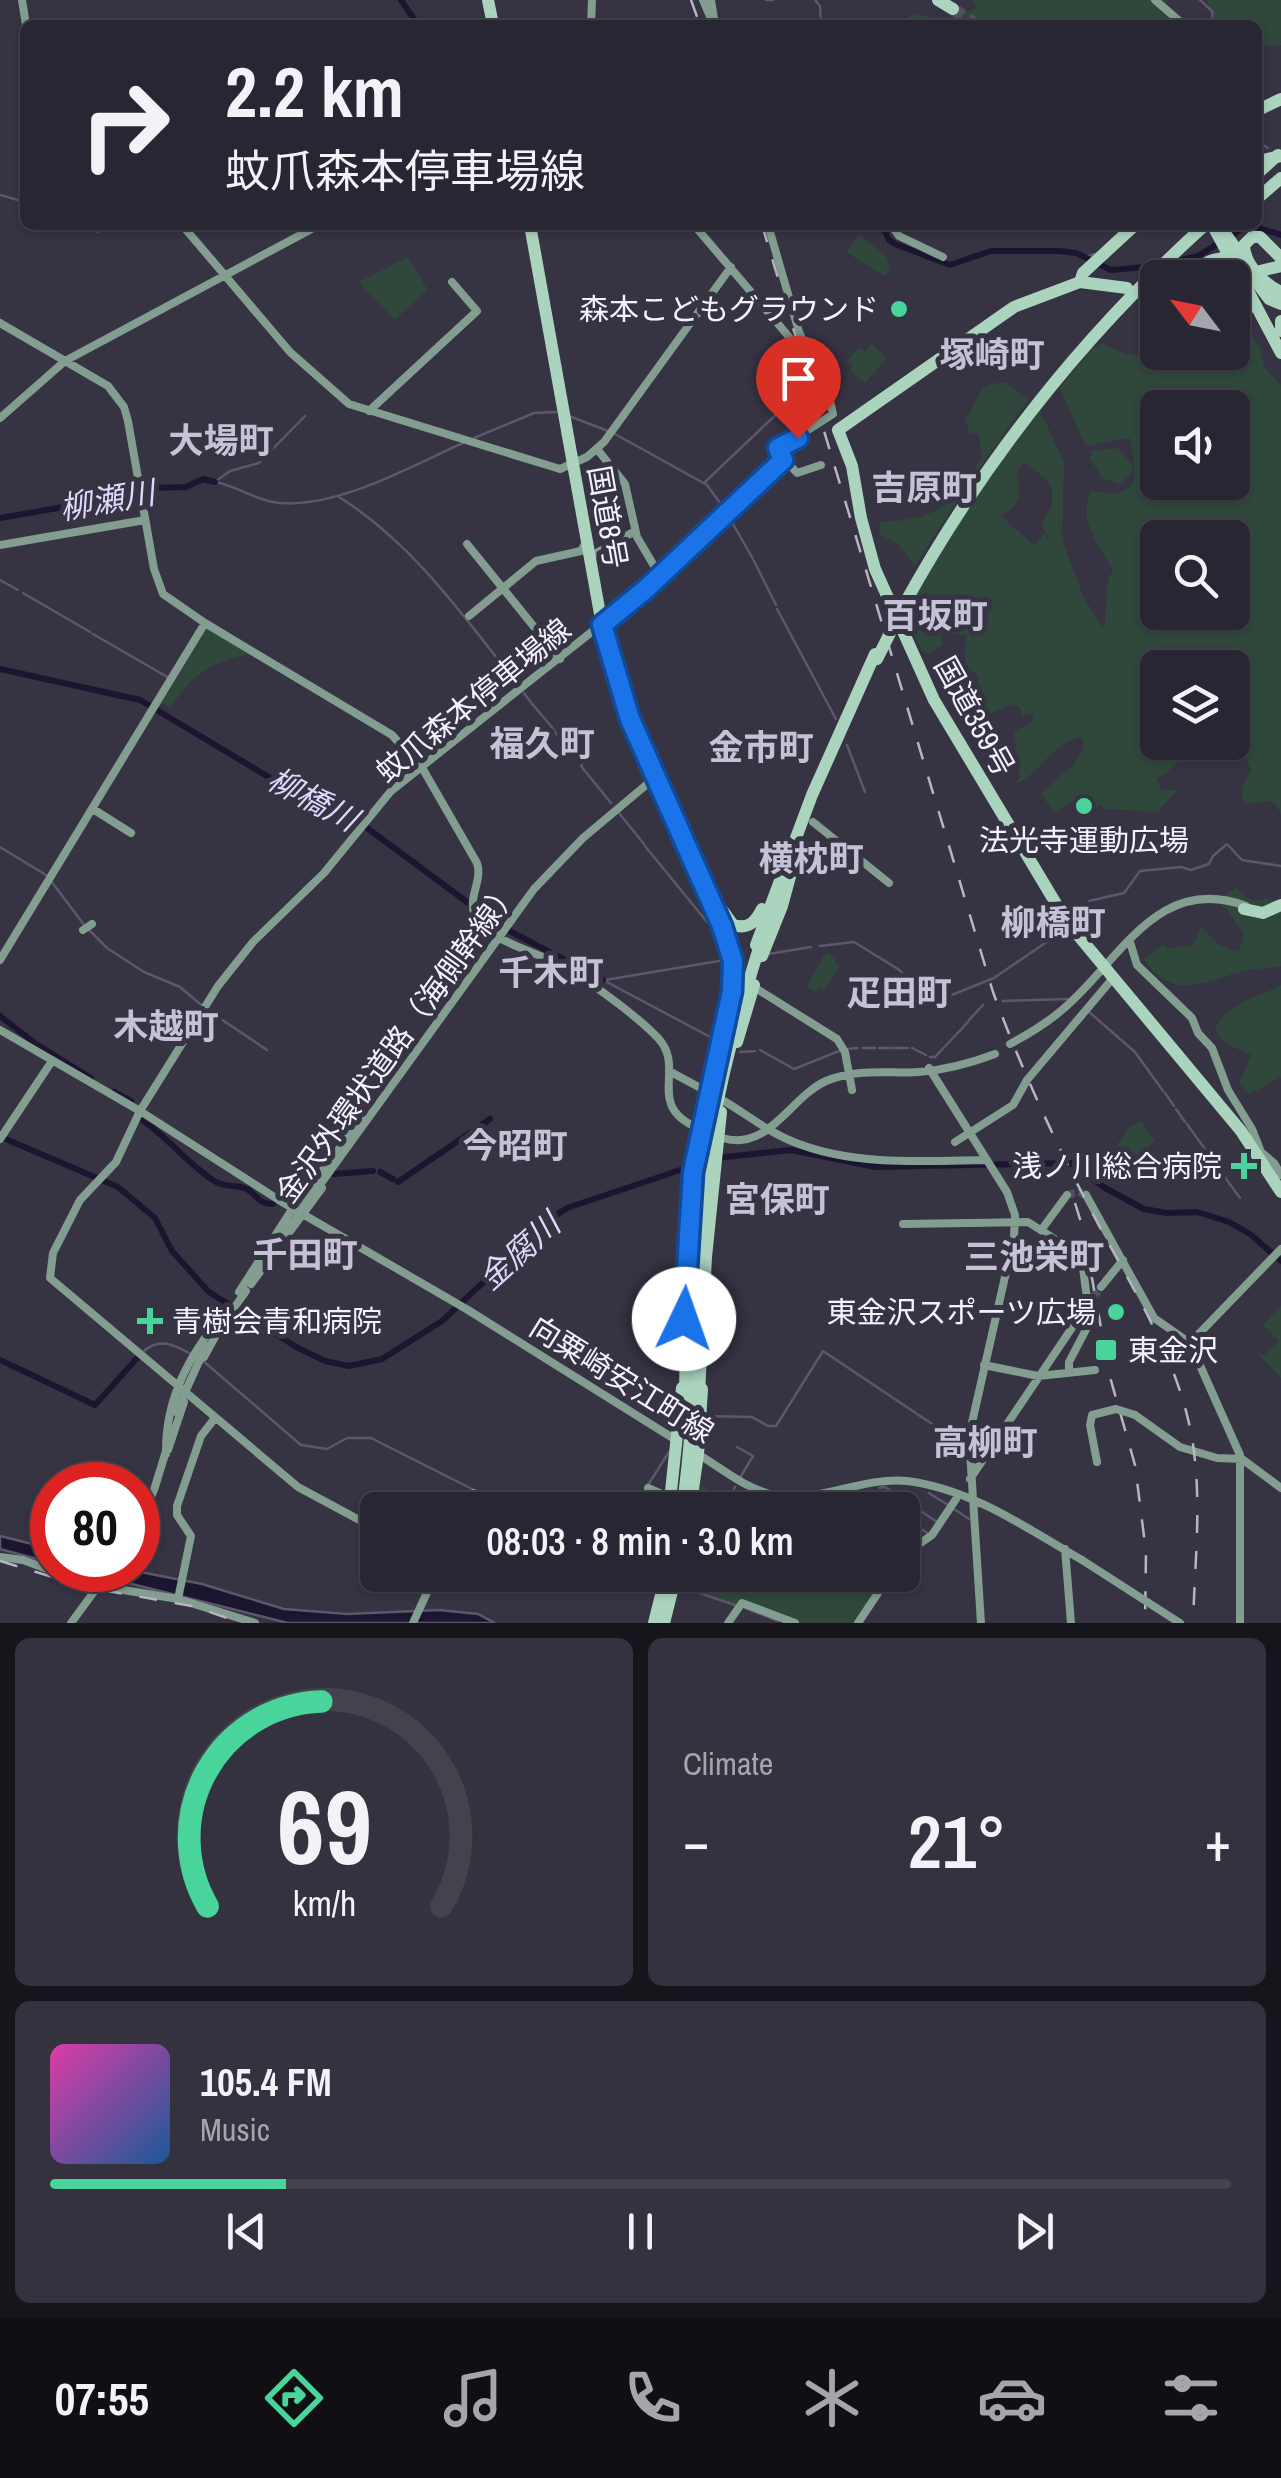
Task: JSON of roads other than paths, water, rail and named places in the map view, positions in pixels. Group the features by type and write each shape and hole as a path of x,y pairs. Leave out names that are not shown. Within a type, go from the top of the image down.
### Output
{"highway":[{"path":"1262,180 1281,152"},
{"name":"国道8号","path":"533,230 585,550 606,618"},
{"path":"1080,282 1090,267 1130,230"},
{"path":"1168,260 1202,230"},
{"path":"1211,230 1228,260"},
{"path":"1211,230 1232,260"},
{"path":"1245,260 1245,243 1252,237 1264,239 1281,261 1250,282"},
{"path":"838,430 1004,312 1080,282 1127,288"},
{"path":"1250,283 1281,291"},
{"path":"1250,284 1281,303"},
{"path":"1250,287 1280,347"},
{"path":"714,896 736,926 751,924 762,908 876,657 968,496 1053,378 1102,322 1140,291"},
{"path":"1281,321 1281,331"},
{"name":"国道359号","path":"838,430 852,466 860,518 875,569 927,687 1058,909 1241,1132 1280,1186"},
{"name":"国道8号","path":"585,550 630,719 728,928 743,984 744,1008 716,1152 681,1492"},
{"path":"713,1070 813,802 876,657"},
{"name":"国道8号","path":"657,776 715,907 733,961 732,991 693,1172 687,1272 692,1394"},
{"path":"694,1355 697,1212 722,1060 758,945 820,776"},
{"path":"1248,909 1270,908 1281,902"},
{"path":"737,1042 755,989 762,908"},
{"path":"697,1250 715,1170"},
{"path":"681,1492 694,1355 697,1250 693,1172"},
{"path":"679,1492 687,1272"},
{"path":"685,1492 698,1456 702,1316"},
{"path":"656,1623 659,1592"},
{"path":"656,1623 664,1592"},
{"path":"656,1623 672,1592"}],"street":[{"path":"1156,0 1178,20"},
{"path":"186,230 314,376 349,404 554,469 574,464 597,450 730,267"},
{"path":"0,418 65,360 310,230"},
{"path":"698,230 804,355 833,414"},
{"path":"769,230 799,332 829,396 838,430"},
{"path":"895,230 942,257"},
{"path":"370,412 477,311 452,282"},
{"path":"0,323 108,386 124,406 159,588 169,600 380,725 420,767 448,808 480,868 473,908 477,919 576,974 653,1034 664,1048 671,1107 683,1120 719,1136 744,1141 769,1128 806,1088 849,1072 930,1070 995,1053"},
{"name":"蚊爪森本停車場線","path":"178,1386 49,1274 53,1253 74,1210 118,1160 139,1112 204,1008 245,952 324,872 390,791 660,576 783,460 778,448 833,414"},
{"path":"597,450 625,484 635,531 660,576"},
{"path":"783,460 797,473 821,465"},
{"path":"0,545 145,520"},
{"path":"468,616 536,561 585,550 635,531"},
{"path":"467,544 560,659"},
{"path":"0,960 205,623"},
{"name":"金沢外環状道路（海側幹線）","path":"160,1472 176,1412 209,1342 389,1088 500,934 562,858 657,776"},
{"path":"93,810 131,833"},
{"path":"813,822 888,883"},
{"path":"1197,892 1248,909"},
{"path":"956,1142 1013,1105 1027,1080 1146,924 1200,898 1214,898"},
{"path":"1172,910 1208,901 1248,909"},
{"path":"83,930 92,924"},
{"path":"1011,1046 1056,1015 1108,971 1146,924"},
{"path":"1130,942 1138,964 1188,1013 1212,1048 1226,1084 1280,1186"},
{"path":"755,989 838,1039 845,1052 852,1090"},
{"name":"向粟崎安江町線","path":"0,1032 454,1303 747,1488 774,1499 792,1500 896,1484 916,1486 990,1508 1026,1525 1180,1623"},
{"path":"2,1136 52,1062"},
{"path":"930,1070 1012,1202 1015,1222 969,1436 981,1623"},
{"path":"669,1071 708,1092"},
{"path":"166,1454 165,1429 192,1357 272,1249 303,1216 348,1142 389,1088"},
{"path":"724,1101 805,1146 866,1159 987,1160"},
{"path":"251,1284 292,1209 374,1110"},
{"path":"1042,1228 1067,1195"},
{"path":"1086,1195 1154,1318 1190,1342 1242,1459 1240,1623"},
{"path":"903,1224 1034,1224 1072,1250 1083,1268 1090,1322 1069,1362 1069,1373"},
{"path":"1137,1352 1170,1352 1190,1342 1277,1254"},
{"path":"239,1292 268,1258"},
{"path":"1101,1287 1122,1260"},
{"path":"970,1479 1086,1307"},
{"path":"209,1342 224,1312"},
{"path":"166,1454 187,1394 222,1324"},
{"path":"984,1365 1038,1376 1096,1370"},
{"path":"178,1386 298,1487 360,1520"},
{"path":"1098,1465 1090,1425 1092,1415 1116,1409 1136,1414 1180,1447 1221,1459 1242,1459 1281,1488"},
{"path":"178,1599 191,1536 177,1515 176,1506 201,1436 215,1418"},
{"name":"向粟崎安江町線","path":"698,1456 776,1496 810,1495 894,1480 926,1485 972,1503"},
{"path":"648,1488 654,1492"},
{"path":"920,1543 932,1535 956,1500"},
{"path":"1065,1549 1072,1623"},
{"path":"0,1556 23,1560 87,1584 178,1599 256,1623"},
{"path":"71,1623 94,1592"},
{"path":"414,1623 428,1592"},
{"path":"858,1623 879,1592"},
{"path":"728,1623 742,1604 794,1623"}],"waterway":[{"path":"401,0 415,20"},
{"path":"766,0 773,0"},
{"path":"815,0 820,6 821,20"},
{"path":"1200,0 1212,11 1213,20"},
{"path":"1262,144 1268,148"},
{"path":"0,195 20,201"},
{"path":"1262,229 1281,235"},
{"path":"884,230 895,244 950,265 991,251 1059,251 1076,253 1111,270 1140,267"},
{"path":"1181,260 1198,256 1240,230"},
{"path":"1086,257 1094,254"},
{"path":"705,482 804,388"},
{"path":"474,438 534,413 556,412"},
{"path":"216,481 230,471 259,463 305,416"},
{"path":"569,416 608,431"},
{"path":"615,434 707,485 725,510"},
{"path":"215,482 271,502 302,503 374,484 463,443"},
{"name":"柳瀬川","path":"0,518 138,494 151,488 186,487 203,479 215,482"},
{"path":"339,497 391,536 414,559 518,685"},
{"path":"729,517 753,559"},
{"path":"754,561 776,605"},
{"path":"0,580 18,590"},
{"path":"23,593 90,632"},
{"path":"777,609 836,719"},
{"path":"93,634 169,678"},
{"name":"柳橋川","path":"0,669 140,700 277,782 359,822 498,925 603,980"},
{"path":"524,693 570,753 576,748 587,758 581,766 611,803"},
{"path":"847,745 865,792"},
{"path":"619,813 644,844"},
{"path":"1072,923 1089,901 1124,893 1140,871 1181,867 1191,870 1209,864 1227,844 1242,860 1281,866"},
{"path":"645,846 707,922"},
{"path":"0,847 46,875"},
{"path":"51,881 107,948 144,972 180,987 267,1050"},
{"path":"820,946 854,942 913,982 933,993 949,996 994,978 1067,928"},
{"path":"768,954 811,947"},
{"path":"605,980 725,960"},
{"path":"603,980 714,1039"},
{"path":"1003,1001 1069,999"},
{"path":"969,1020 983,1005"},
{"path":"1089,1012 1111,1031"},
{"path":"0,1016 91,1078"},
{"path":"930,1057 935,1057 968,1022"},
{"path":"1112,1032 1135,1052 1163,1091"},
{"path":"847,1049 858,1048"},
{"path":"863,1048 875,1048"},
{"path":"879,1048 892,1048"},
{"path":"895,1048 908,1048"},
{"path":"912,1048 926,1055"},
{"path":"760,1050 794,1069 839,1051"},
{"path":"740,1052 755,1051"},
{"path":"114,1092 131,1101"},
{"path":"1165,1093 1174,1106"},
{"path":"1176,1109 1185,1122"},
{"path":"398,1182 490,1119"},
{"path":"142,1120 216,1182 247,1189 262,1202 273,1204"},
{"path":"1187,1124 1207,1152"},
{"name":"金腐川","path":"1,1137 118,1187 155,1218 172,1251 209,1292 298,1348 325,1361 349,1366 382,1359 442,1321 567,1208 695,1165"},
{"name":"金腐川","path":"716,1158 791,1150 875,1167 1072,1163 1105,1188 1144,1209 1197,1212 1229,1222 1281,1261"},
{"path":"1209,1155 1240,1198"},
{"path":"334,1174 373,1171"},
{"path":"380,1172 393,1179"},
{"path":"282,1199 303,1189 315,1174"},
{"path":"144,1351 161,1343 191,1354"},
{"path":"705,1416 752,1417 776,1426 823,1351 965,1446"},
{"path":"0,1360 95,1405 139,1356"},
{"path":"202,1360 301,1445 327,1449 347,1438 371,1438 472,1489"},
{"path":"737,1447 753,1456 741,1476"},
{"path":"648,1485 669,1452"},
{"path":"733,1492 735,1487"},
{"path":"879,1488 885,1487 937,1522"},
{"path":"929,1493 948,1505"},
{"path":"954,1509 969,1519"},
{"path":"920,1528 929,1534"},
{"path":"696,1592 735,1605"},
{"path":"745,1608 778,1621"}],"tunnel":[{"path":"953,9 970,20"},
{"path":"1067,1195 1086,1195"},
{"path":"1086,1307 1101,1287"}],"railway":[{"path":"691,0 698,20"},
{"path":"764,230 993,992 1054,1136 1148,1317 1181,1393 1196,1469 1193,1623"},
{"path":"1075,1203 1110,1377 1135,1465 1146,1552 1145,1623"},
{"path":"0,1561 85,1587 192,1606 242,1623"}],"place":[{"name":"森本こどもグラウンド","path":"899,309"},
{"name":"法光寺運動広場","path":"1084,806"},
{"name":"浅ノ川総合病院","path":"1244,1166"},
{"name":"東金沢スポーツ広場","path":"1116,1312"},
{"name":"青樹会青和病院","path":"150,1321"},
{"name":"東金沢","path":"1106,1350"}],"district":[{"name":"塚崎町","path":"992,354"},
{"name":"大場町","path":"221,440"},
{"name":"吉原町","path":"924,487"},
{"name":"百坂町","path":"935,615"},
{"name":"福久町","path":"542,743"},
{"name":"金市町","path":"761,747"},
{"name":"横枕町","path":"811,858"},
{"name":"柳橋町","path":"1053,922"},
{"name":"千木町","path":"551,972"},
{"name":"疋田町","path":"899,992"},
{"name":"木越町","path":"166,1026"},
{"name":"今昭町","path":"515,1145"},
{"name":"宮保町","path":"777,1199"},
{"name":"千田町","path":"305,1254"},
{"name":"三池栄町","path":"1034,1256"},
{"name":"高柳町","path":"985,1442"}]}
